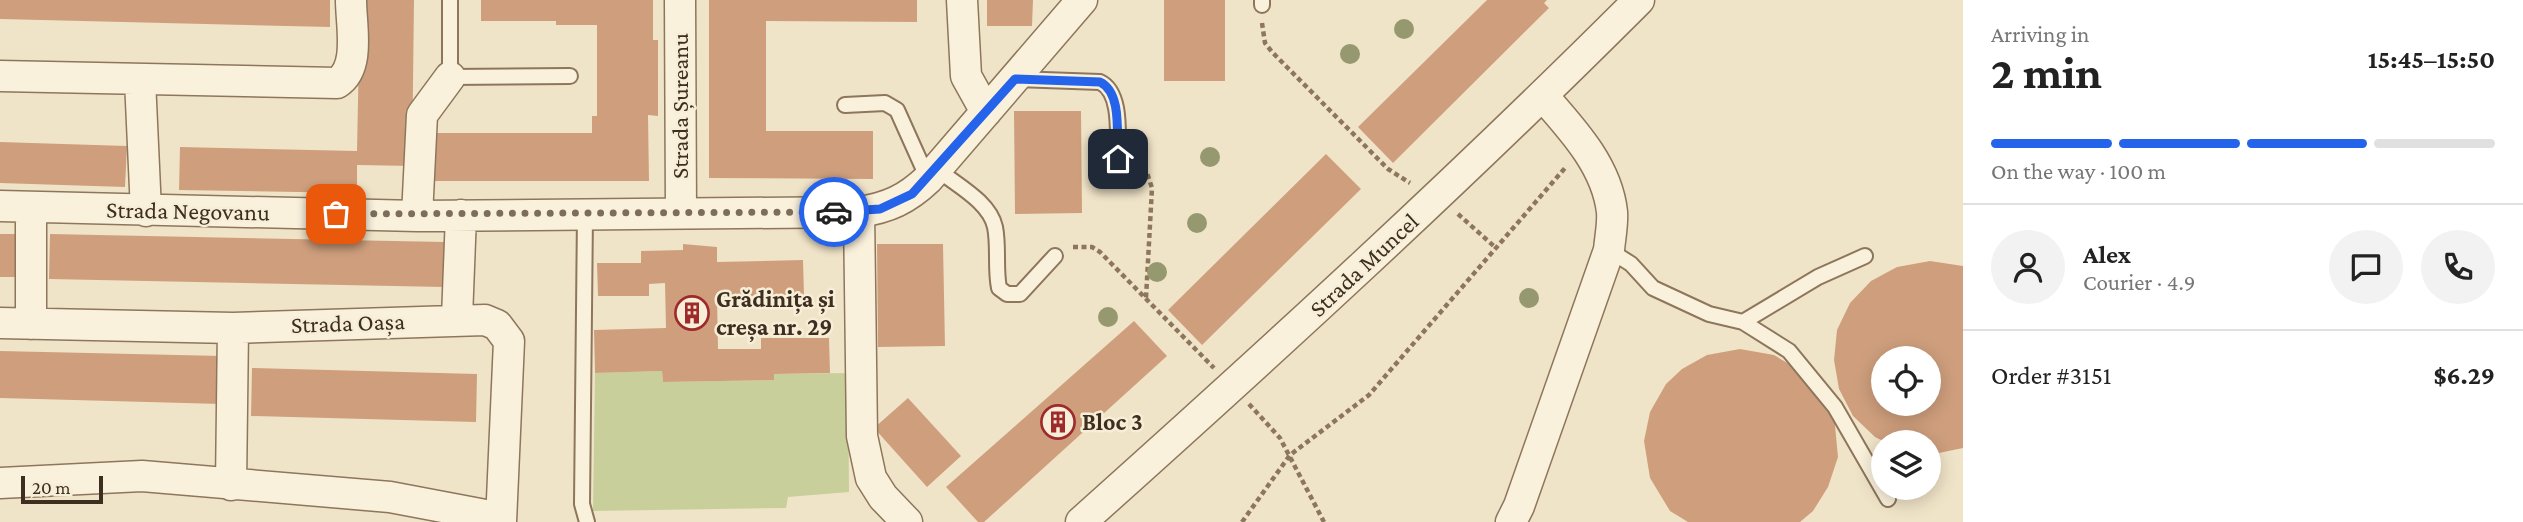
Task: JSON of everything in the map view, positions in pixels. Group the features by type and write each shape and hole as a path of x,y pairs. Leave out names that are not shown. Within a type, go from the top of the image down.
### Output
{"street":[{"path":"0,76 337,83 348,76 352,65 351,0"},
{"name":"Strada Șureanu","path":"680,0 681,211"},
{"path":"962,0 966,76 986,112"},
{"name":"Strada Negovanu","path":"0,206 417,216 681,211 859,212 898,203 932,174 1082,0"},
{"name":"Strada Muncel","path":"1081,522 1233,387 1438,196 1639,0"},
{"path":"417,216 422,115 450,77"},
{"path":"140,80 146,211"},
{"path":"1511,522 1519,506 1609,250 1612,211 1586,145 1543,96"},
{"path":"31,207 31,324"},
{"path":"859,212 862,436 872,478 896,519"},
{"path":"457,318 461,215"},
{"name":"Strada Oașa","path":"0,323 233,328 457,318 485,320 497,325 509,341 501,520"},
{"path":"231,485 233,328"},
{"path":"0,482 142,476 390,497 501,520"}],"lane":[{"path":"450,0 450,77 570,76"},
{"path":"1015,79 1100,82 1108,86 1114,96 1118,159"},
{"path":"845,105 885,103 897,110 932,174 991,215 995,229 999,288 1007,294 1020,294 1055,256"},
{"path":"585,214 582,504 587,522"},
{"path":"1609,250 1631,264 1653,288 1709,314 1742,321 1789,351 1835,407 1871,469"},
{"path":"1742,321 1818,277 1865,256"}],"path":[{"path":"1262,3 1262,34 1272,52 1388,169 1438,196 1496,248"},
{"path":"1242,522 1290,455 1369,395 1586,145"},
{"path":"1118,159 1140,166 1152,188 1146,299"},
{"path":"1055,256 1067,247 1092,247 1146,299 1272,428 1290,455 1324,522"}],"green space":[{"path":"662,371 663,382 774,380 774,374 848,373 849,492 788,497 786,508 593,511 595,373"}],"building":[{"path":"0,0 330,0 330,27 0,19"},
{"path":"360,0 414,0 412,166 357,165 357,193 179,190 180,147 357,151"},
{"path":"481,0 653,0 653,40 658,40 658,116 648,115 649,181 428,181 428,133 592,133 592,116 597,116 597,25 556,25 556,21 481,21"},
{"path":"709,0 917,0 917,22 766,21 766,131 873,131 873,179 709,178"},
{"path":"987,0 1033,0 1032,26 987,26"},
{"path":"1164,0 1225,0 1225,81 1164,81"},
{"path":"1487,0 1547,0 1544,3 1549,8 1393,163 1358,127"},
{"path":"1014,111 1081,111 1082,213 1015,214"},
{"path":"0,142 127,146 125,187 0,183"},
{"path":"1326,154 1361,189 1202,345 1168,310"},
{"path":"0,234 16,234 15,277 0,277"},
{"path":"50,234 445,242 444,287 49,279"},
{"name":"Grădinița și creșa nr. 29","path":"683,244 717,247 717,262 803,260 804,295 717,297 718,349 761,349 761,338 829,338 830,373 774,374 774,380 663,382 662,371 595,373 594,330 666,328 665,283 649,284 649,296 598,296 597,263 641,263 641,251 683,250"},
{"path":"877,244 943,244 945,346 878,347"},
{"path":"1930,261 1963,266 1963,448 1941,453 1941,430 1871,430 1871,433 1853,416 1839,389 1834,360 1837,330 1850,303 1871,281 1897,267"},
{"name":"Bloc 3","path":"1134,321 1167,356 984,522 978,522 946,487"},
{"path":"1740,349 1774,355 1806,374 1834,415 1838,457 1828,487 1813,511 1800,522 1688,522 1670,511 1650,478 1644,441 1650,412 1666,384 1682,369 1707,355"},
{"path":"0,351 222,356 221,404 0,398"},
{"path":"252,368 477,374 476,422 251,416"},
{"path":"908,398 961,456 927,487 874,428"}],"way so far":[{"path":"336,214 417,216 681,211 834,212"}],"place":[{"name":"Grădinița și creșa nr. 29","path":"692,313"},
{"name":"Bloc 3","path":"1058,422"}],"route":[{"path":"834,212 880,209 898,203 912,194 1015,79 1100,82 1108,86 1114,96 1118,159"}]}
